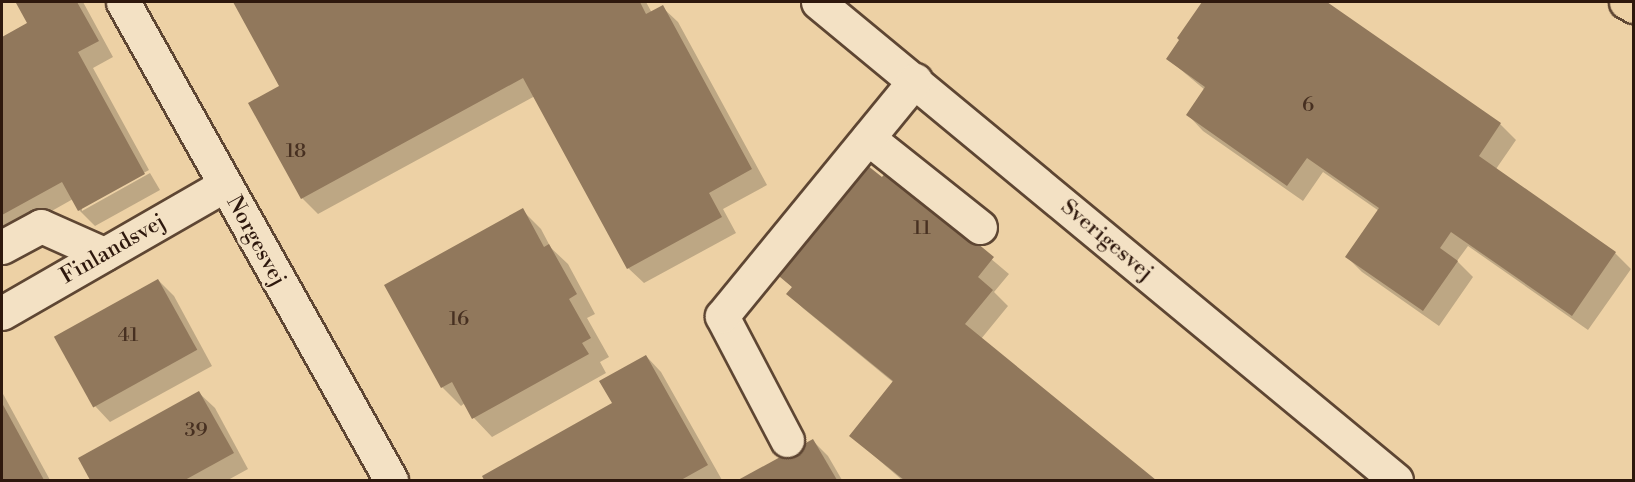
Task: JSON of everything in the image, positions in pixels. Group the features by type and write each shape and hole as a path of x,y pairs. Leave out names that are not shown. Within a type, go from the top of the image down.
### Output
{"main road":[{"path":"1626,2 1634,6"}],"street":[{"name":"Norgesvej","path":"123,2 391,480"},
{"name":"Sverigesvej","path":"818,2 1396,480"},
{"path":"787,440 722,316 915,81"},
{"path":"868,138 980,227"},
{"name":"Finlandsvej","path":"2,313 225,185"},
{"path":"2,247 41,225 104,254"}],"building":[{"path":"77,2 99,41 78,52 145,174 78,211 62,182 2,215 2,37 27,23 16,3"},
{"path":"233,2 640,2 646,14 663,5 752,169 709,193 722,217 627,269 523,78 301,199 248,103 279,86"},
{"path":"1202,2 1327,2 1501,123 1479,156 1616,252 1572,316 1451,232 1440,248 1458,261 1423,311 1345,257 1379,208 1307,158 1287,186 1186,115 1205,87 1166,59 1179,40 1177,38"},
{"path":"863,162 882,177 888,170 994,257 978,277 993,290 965,324 1156,480 904,480 849,436 893,381 786,294 792,287 774,272"},
{"path":"523,208 544,247 549,244 577,294 569,299 591,338 582,343 589,354 472,419 452,382 441,388 384,285"},
{"path":"158,279 197,350 93,408 54,337"},
{"path":"646,355 708,465 681,480 484,480 482,476 612,403 599,381"},
{"path":"199,391 234,453 185,480 90,480 78,458"},
{"path":"2,403 44,480 2,480"},
{"path":"813,439 837,480 738,480"}]}
